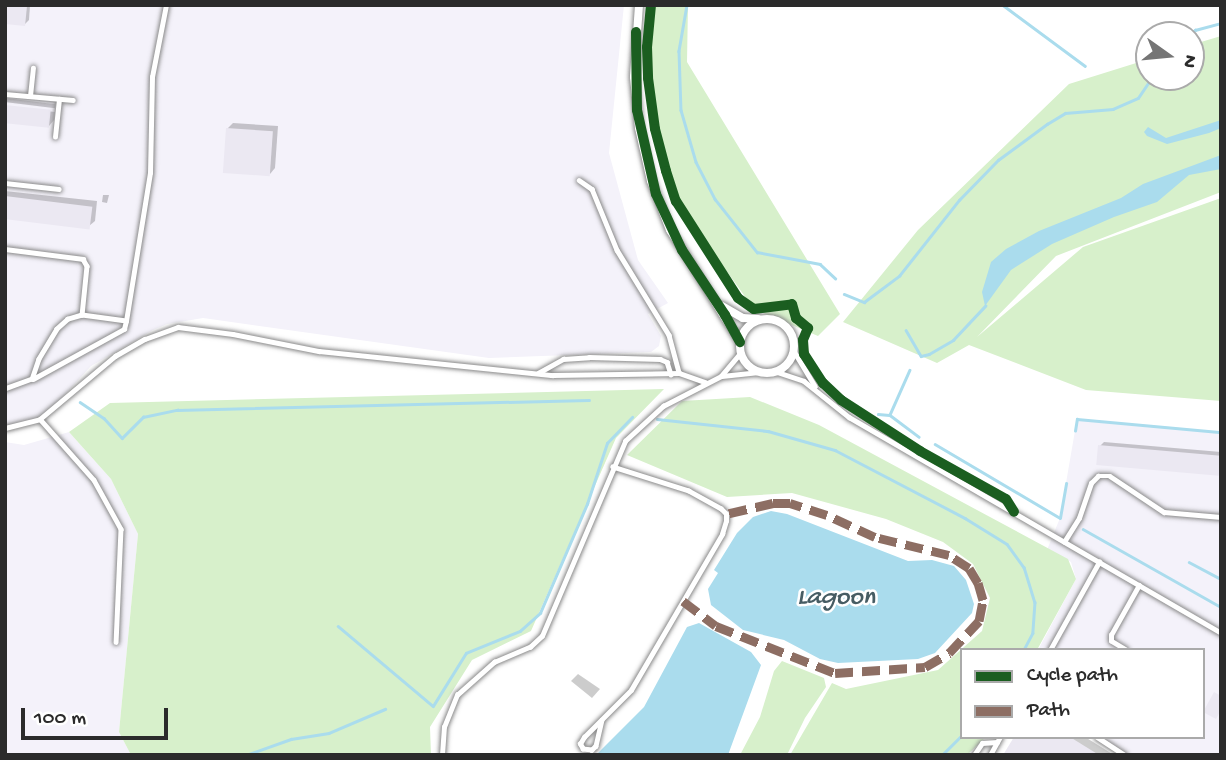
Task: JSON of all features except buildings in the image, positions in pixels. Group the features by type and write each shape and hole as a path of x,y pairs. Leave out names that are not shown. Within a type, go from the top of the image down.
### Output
{"street":[{"path":"639,5 634,78 646,163 670,230 740,342"},
{"path":"717,302 743,318 762,319 779,321 786,326 794,340 794,351 785,367 777,372 759,372 751,368 740,353 740,342 747,327 762,319"}],"lane":[{"path":"5,389 32,379 124,329 150,173 152,76 166,5"},
{"path":"30,96 33,68"},
{"path":"5,94 74,100"},
{"path":"55,137 59,99"},
{"path":"579,180 592,189 617,250 669,335 680,373"},
{"path":"5,183 59,190"},
{"path":"5,249 85,260 88,266 82,315"},
{"path":"32,379 39,359 57,329 68,318 82,315 126,321"},
{"path":"5,428 40,419 115,356 145,339 178,327 233,334 319,351 538,374 680,373 705,382"},
{"path":"794,351 818,391"},
{"path":"721,376 740,353"},
{"path":"538,374 563,359 589,357 660,359 667,362 671,374"},
{"path":"442,755 444,727 457,695 494,662 530,647 542,636 625,441 646,419 705,382 721,376 759,372"},
{"path":"777,372 804,381 849,417 1221,633"},
{"path":"40,419 94,480 121,529 116,642"},
{"path":"601,720 594,748 583,750 580,747 582,739 635,685 722,534 726,521 726,514 721,509 682,487 612,467"},
{"path":"1064,541 1079,518 1091,483 1098,476 1110,476 1164,512 1221,517"},
{"path":"1051,648 1099,562"},
{"path":"1123,648 1111,641 1111,635 1139,585"},
{"path":"1100,739 1125,755"},
{"path":"974,755 982,743 999,740"},
{"path":"990,755 999,740"}],"shaded area":[{"path":"5,5 624,5 609,153 638,260 668,303 648,314 661,336 659,346 651,352 489,358 203,318 167,324 153,330 91,366 47,414 24,425 5,428"},
{"path":"1077,419 1221,432 1221,755 1128,755 1099,739 1205,739 1205,648 1039,648 1076,579 1071,562 1047,550 1060,518"},
{"path":"69,432 111,479 138,534 119,732 131,755 5,755 5,442 24,445"}],"green space":[{"path":"655,5 688,5 687,62 840,314 818,336 754,309 676,201 648,78"},
{"path":"1221,36 1221,192 1056,256 977,337 1083,247 1221,198 1221,401 1086,390 969,345 937,363 843,322 918,230 1069,84 1135,63 1135,91 1205,91 1205,41"},
{"path":"664,389 616,438 531,631 472,660 430,727 431,755 131,755 119,732 138,534 111,479 69,432 110,403"},
{"path":"750,397 819,425 1068,559 1076,579 1038,648 963,648 982,631 990,598 973,564 943,542 886,519 792,493 727,497 627,455 682,401"},
{"path":"960,650 960,739 984,739 967,755 790,755 832,683 846,689 938,670"},
{"path":"782,661 824,678 826,687 805,718 787,755 740,755 760,717 774,671"}],"water":[{"path":"1221,120 1221,128 1167,144 1147,136 1144,132 1148,127 1166,138"},
{"path":"1221,155 1221,169 1189,175 1157,202 1052,244 1011,270 985,306 982,292 991,262 1006,249 1039,231 1121,198 1143,184"},
{"name":"Lagoon","path":"771,511 787,514 908,561 932,560 954,566 966,580 974,604 972,613 935,653 918,659 838,663 820,659 784,640 743,630 711,605 708,589 718,573 714,570 737,533 753,517"},
{"name":"Lagoon","path":"699,623 751,652 761,665 728,755 596,755 644,707 687,627"}],"waterway":[{"path":"687,5 679,51 681,110 696,162 715,199 757,252 820,264 835,278"},
{"path":"1003,5 1085,66"},
{"path":"1205,27 1221,23"},
{"path":"844,294 864,302 899,276 959,200 998,160 1047,124 1065,113 1113,109 1138,98 1143,91"},
{"path":"906,330 921,356 929,354 953,340 985,306"},
{"path":"910,370 890,415 919,437"},
{"path":"80,402 104,418 122,438 143,417 177,410 589,400"},
{"path":"878,414 889,415"},
{"path":"338,626 433,706 466,653 520,631 540,613 587,504 607,443 632,417"},
{"path":"657,419 768,431 835,450 965,518 1007,544 1024,567 1035,602 1033,633 1025,648"},
{"path":"1075,431 1077,419 1221,432"},
{"path":"935,444 1060,518 1066,484"},
{"path":"1083,529 1221,607"},
{"path":"1189,562 1221,579"},
{"path":"246,755 291,739 329,733 385,709"},
{"path":"942,755 960,737"}],"marked path":[{"path":"683,601 716,626 835,673 925,667 949,653 979,621 983,600 978,583 969,568 949,555 875,537 827,515 790,503 773,503 726,514"}],"cycle path":[{"path":"651,5 647,47 648,78 655,129 666,171 676,201 738,298 754,309 792,304 796,318 808,328 803,340 804,354 823,383 841,400 920,451 1006,499 1014,512"},
{"path":"636,32 637,110 656,194 682,250 740,342"}]}
